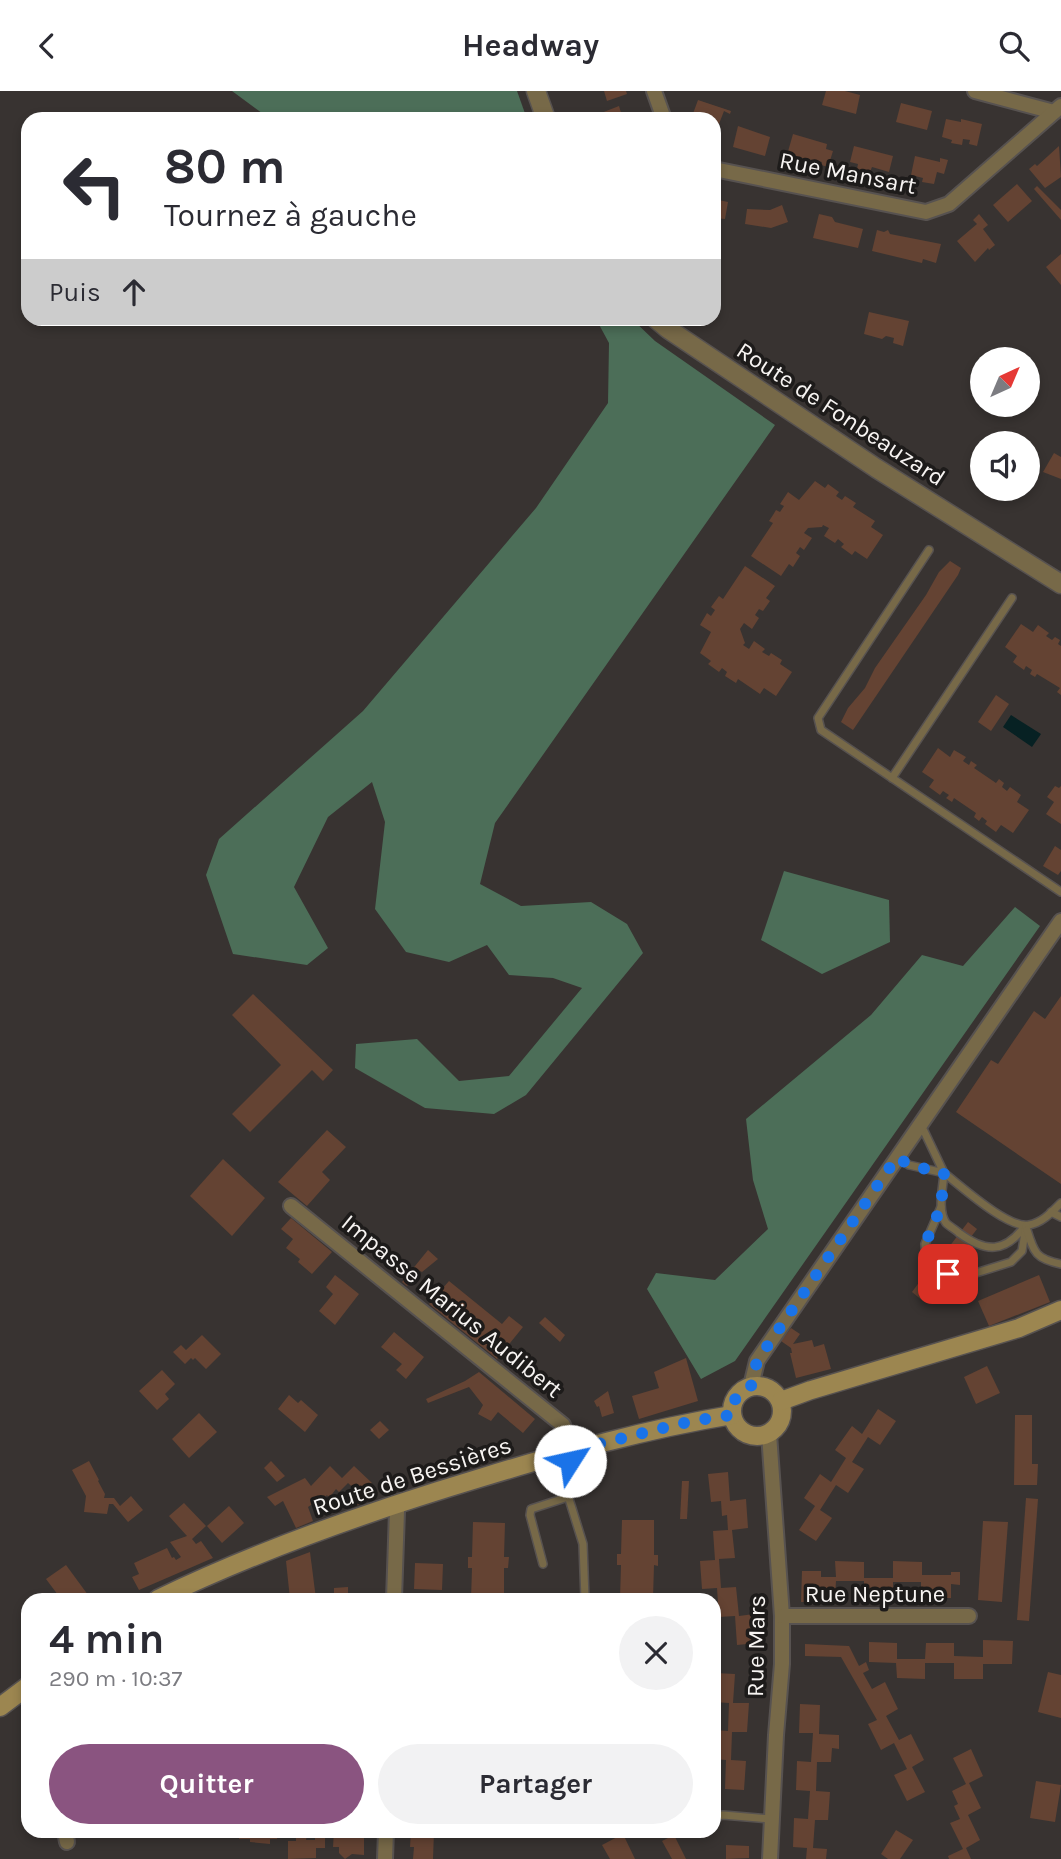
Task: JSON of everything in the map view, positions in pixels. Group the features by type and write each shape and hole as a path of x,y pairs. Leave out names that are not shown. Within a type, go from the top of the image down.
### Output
{"main road":[{"path":"780,1401 811,1389 1019,1328 1061,1310"},
{"path":"751,1386 763,1386 772,1390 780,1401 781,1419 769,1434 752,1436 740,1430 732,1415 734,1399 738,1393 751,1386"},
{"name":"Route de Bessières","path":"171,1593 245,1559 395,1504 565,1452 692,1421 732,1415"},
{"path":"0,1707 21,1691"}],"street":[{"path":"536,91 543,112"},
{"path":"654,91 662,112"},
{"path":"975,91 1059,113"},
{"name":"Rue Mansart","path":"721,170 926,212 949,204 1059,113"},
{"name":"Route de Fonbeauzard","path":"664,326 876,468 1061,584"},
{"name":"Route de Fonbeauzard","path":"1036,570 1061,590"},
{"path":"751,1386 757,1361 1061,921"},
{"name":"Impasse Marius Audibert","path":"291,1206 563,1425 565,1452"},
{"name":"Rue Mars","path":"769,1434 782,1616 782,1664 770,1859"},
{"path":"394,1593 395,1504"},
{"name":"Rue Neptune","path":"782,1616 969,1616"},
{"path":"385,1859 386,1838"}],"lane":[{"path":"929,550 818,717 821,730 1061,892"},
{"path":"892,778 1012,598"},
{"path":"918,1127 924,1131 944,1173 941,1207 925,1244 926,1257 948,1274 963,1277 1012,1262 1022,1251 1026,1226"},
{"path":"897,1157 909,1165 944,1173 1015,1223 1026,1226 1039,1222 1061,1203"},
{"path":"941,1207 946,1222 974,1244 989,1248 1014,1242 1026,1226"},
{"path":"1051,1212 1061,1217"},
{"path":"1026,1226 1034,1252 1046,1261 1061,1263"},
{"path":"565,1452 570,1461 565,1486"},
{"path":"565,1452 565,1486 583,1544 585,1593"},
{"path":"543,1564 530,1515 531,1509 568,1497"},
{"path":"721,1815 771,1819"}],"green space":[{"path":"232,91 517,91 524,112 260,112"},
{"path":"600,326 639,326 655,341 775,425 495,823 480,884 521,906 591,902 627,924 643,953 526,1095 494,1114 425,1108 355,1068 356,1044 417,1039 459,1081 509,1076 582,988 553,978 509,975 487,945 449,962 406,952 375,909 385,822 372,782 328,817 294,887 328,948 307,965 233,954 206,875 219,839 363,711 536,508 608,403 609,343"},
{"path":"784,871 889,900 890,942 822,974 761,940"},
{"path":"1015,907 1040,926 735,1361 701,1379 647,1289 656,1273 715,1280 768,1229 753,1180 746,1119 871,1015 922,955 963,966"}],"water":[{"path":"1011,715 1041,734 1032,747 1003,727"}],"building":[{"path":"604,91 626,91 627,94 607,101"},
{"path":"826,91 845,91 860,95 856,114 822,105"},
{"path":"698,100 731,111 730,114 724,111 721,119 721,112 694,112"},
{"path":"901,103 932,111 927,130 896,122"},
{"path":"619,106 621,112 604,112"},
{"path":"946,119 982,124 977,146 969,144 970,140 963,139 962,145 951,143 952,140 942,137"},
{"path":"738,126 770,137 765,156 733,147"},
{"path":"793,134 827,144 826,149 833,151 828,167 821,165 822,162 787,155"},
{"path":"854,146 893,156 889,172 872,167 870,172 857,169 858,164 850,162"},
{"path":"1059,146 1061,177 1045,188 1029,169 1035,164 1037,166"},
{"path":"915,156 940,162 940,158 948,160 944,174 937,172 934,184 922,182 923,178 911,175"},
{"path":"1017,184 1032,201 1008,222 993,205"},
{"path":"1037,186 1061,210 1061,220 1034,189"},
{"path":"721,200 728,202 725,219 721,219"},
{"path":"782,205 788,222 771,228 745,224 747,209 770,210"},
{"path":"819,214 832,217 835,222 863,229 858,248 813,238"},
{"path":"979,214 988,225 983,229 995,245 989,250 988,248 975,262 957,241 977,224 973,220"},
{"path":"877,230 888,230 890,234 941,244 936,263 923,259 922,263 872,251"},
{"path":"1061,254 1061,285 1046,267"},
{"path":"869,312 909,321 903,346 893,343 894,338 886,336 882,339 864,334"},
{"path":"1054,453 1061,457 1061,479 1043,472"},
{"path":"815,481 825,488 828,484 839,492 836,496 842,500 845,496 856,503 853,507 875,521 871,527 883,535 867,559 855,551 852,555 841,547 844,544 838,539 835,543 824,536 829,528 823,525 808,528 804,533 812,538 804,550 800,547 796,553 800,556 793,567 789,564 781,576 751,556 773,523 769,521 776,510 780,512 784,506 780,504 788,492 799,500"},
{"path":"950,561 961,568 958,575 853,730 841,722 848,708 865,688 875,668 939,572"},
{"path":"745,566 775,586 766,598 770,601 763,611 759,609 755,615 759,618 752,629 744,623 740,629 745,643 743,645 749,649 754,641 765,649 762,652 769,656 771,653 782,660 780,664 792,672 776,696 764,688 760,694 738,679 736,683 725,676 727,672 722,668 719,672 708,664 711,661 700,653 711,632 700,625 707,613 711,616 715,610 711,607 719,596 723,599"},
{"path":"1021,624 1033,632 1038,625 1049,633 1046,636 1052,640 1055,637 1060,640 1061,695 1057,692 1060,688 1037,674 1035,677 1030,674 1032,670 1026,666 1024,670 1013,662 1017,656 1005,647"},
{"path":"996,695 1009,704 991,731 978,722"},
{"path":"938,748 950,757 954,750 966,757 963,761 969,765 971,761 977,765 974,768 996,783 999,779 1007,791 1010,787 1021,795 1017,802 1029,810 1013,833 1001,825 996,832 985,824 987,821 982,817 979,821 974,817 976,813 954,798 952,802 946,798 949,795 943,791 940,795 929,787 934,780 922,772"},
{"path":"1055,786 1061,786 1061,824 1046,814 1054,802 1047,797"},
{"path":"1055,846 1061,850 1061,871 1058,875 1043,866"},
{"path":"253,994 333,1070 323,1081 312,1070 250,1132 232,1114 281,1065 232,1015"},
{"path":"1061,996 1061,1184 956,1112 991,1060 998,1064 1034,1011 1045,1019"},
{"path":"327,1130 346,1147 322,1172 330,1180 307,1206 278,1182"},
{"path":"223,1159 265,1198 232,1236 190,1196"},
{"path":"291,1218 332,1252 312,1274 298,1262 300,1259 286,1248 293,1239 281,1229"},
{"path":"968,1222 977,1229 958,1254 949,1247"},
{"path":"428,1250 438,1259 420,1271 407,1286 402,1282"},
{"path":"926,1273 937,1282 923,1301 912,1292"},
{"path":"335,1275 359,1294 335,1325 319,1311 333,1294 326,1287"},
{"path":"1039,1275 1050,1302 989,1326 978,1301"},
{"path":"449,1281 502,1324 509,1316 523,1327 497,1359 429,1304"},
{"path":"545,1317 565,1335 560,1342 539,1323"},
{"path":"791,1328 800,1334 793,1344 812,1340 814,1347 824,1344 831,1369 796,1378 791,1348 781,1341"},
{"path":"394,1332 424,1357 406,1379 396,1370 402,1364 381,1347"},
{"path":"202,1335 221,1354 206,1369 195,1358 185,1364 173,1352 181,1345 186,1350"},
{"path":"686,1358 698,1401 639,1419 632,1396 659,1388 654,1372"},
{"path":"987,1366 1000,1393 976,1404 964,1377"},
{"path":"162,1370 175,1384 165,1394 169,1399 157,1410 139,1391"},
{"path":"479,1372 535,1419 523,1433 498,1412 491,1421 478,1414 483,1405 469,1387 428,1403 426,1399"},
{"path":"608,1391 614,1413 602,1417 599,1406 597,1407 594,1401"},
{"path":"289,1395 298,1403 301,1400 318,1415 305,1432 278,1409"},
{"path":"878,1409 896,1421 880,1445 868,1437 852,1462 864,1469 848,1493 836,1485 820,1510 832,1518 816,1541 799,1530 815,1506 804,1498 820,1474 831,1482 846,1458 835,1450 852,1426 862,1434"},
{"path":"199,1413 217,1432 189,1458 172,1439"},
{"path":"1015,1415 1032,1415 1032,1464 1038,1464 1037,1485 1014,1485"},
{"path":"380,1421 389,1430 379,1439 370,1430"},
{"path":"89,1461 105,1494 104,1498 114,1498 120,1506 131,1496 143,1510 128,1522 113,1504 109,1504 107,1514 84,1512 86,1496 72,1470"},
{"path":"271,1461 285,1476 277,1482 264,1468"},
{"path":"330,1466 342,1478 354,1466 372,1483 361,1495 368,1501 352,1507 348,1496 359,1493 348,1483 339,1492 336,1489 329,1498 327,1495 308,1507 313,1521 296,1528 283,1501 275,1506 267,1497 305,1478 311,1486"},
{"path":"728,1472 730,1501 746,1499 748,1528 732,1530 735,1558 719,1559 721,1588 736,1587 739,1616 754,1614 757,1643 737,1645 735,1616 721,1617 721,1593 717,1593 717,1588 702,1589 700,1561 715,1560 713,1531 728,1530 727,1515 722,1516 721,1501 711,1502 708,1474"},
{"path":"682,1481 689,1481 687,1519 680,1519"},
{"path":"1026,1498 1038,1499 1029,1621 1017,1620"},
{"path":"184,1503 206,1526 192,1539 196,1544 201,1541 213,1558 139,1590 132,1577 139,1574 134,1563 167,1548 172,1558 176,1560 181,1557 170,1542 187,1536 169,1516"},
{"path":"229,1506 244,1523 222,1543 207,1526"},
{"path":"622,1520 654,1520 654,1555 658,1555 658,1566 654,1565 653,1593 620,1593 621,1565 617,1565 617,1554 621,1554"},
{"path":"983,1521 1008,1522 1002,1602 978,1600"},
{"path":"473,1522 505,1523 504,1557 509,1557 508,1568 504,1568 504,1593 471,1593 472,1568 468,1568 468,1557 472,1557"},
{"path":"310,1552 315,1593 289,1593 286,1561"},
{"path":"835,1561 864,1562 864,1578 893,1578 893,1561 922,1562 922,1575 951,1575 951,1572 960,1572 960,1585 951,1584 951,1598 921,1598 921,1582 893,1582 893,1598 864,1597 864,1581 836,1581 835,1597 806,1597 806,1602 801,1602 802,1571 821,1571 821,1577 836,1577"},
{"path":"415,1563 443,1564 442,1590 414,1589"},
{"path":"66,1565 87,1593 56,1593 46,1579"},
{"path":"348,1587 348,1593 334,1593 334,1588"},
{"path":"983,1640 1013,1641 1012,1664 983,1664 983,1679 954,1679 954,1663 925,1663 925,1679 897,1678 896,1663 869,1662 869,1642 897,1643 897,1659 925,1659 926,1643 954,1643 954,1656 983,1657"},
{"path":"805,1644 849,1646 859,1666 866,1662 869,1670 863,1673 872,1689 885,1682 898,1709 886,1716 899,1740 911,1734 924,1760 912,1767 925,1792 907,1801 894,1775 907,1769 894,1743 881,1750 868,1724 877,1720 841,1657 805,1656"},
{"path":"1048,1672 1061,1675 1061,1718 1038,1712"},
{"path":"721,1673 735,1674 733,1703 749,1703 747,1732 732,1732 731,1760 746,1761 744,1790 725,1789 726,1760 721,1760 721,1730 728,1731 729,1703 721,1702"},
{"path":"800,1704 820,1705 819,1734 839,1735 839,1749 832,1748 831,1762 817,1762 816,1791 830,1792 828,1820 815,1820 813,1848 827,1849 826,1859 806,1859 807,1848 793,1847 794,1818 808,1819 810,1791 796,1790 797,1761 811,1762 813,1733 799,1733"},
{"path":"971,1749 983,1776 969,1783 981,1808 968,1815 980,1840 966,1848 971,1859 949,1859 948,1856 963,1849 950,1823 960,1819 954,1806 958,1804 952,1791 966,1784 953,1758"},
{"path":"1036,1781 1061,1785 1055,1822 1030,1818"},
{"path":"896,1830 913,1840 900,1859 888,1859 881,1854"},
{"path":"277,1838 270,1839 270,1844 239,1839"},
{"path":"296,1838 325,1838 325,1848 316,1848 316,1858 288,1859 288,1841 296,1841"},
{"path":"334,1838 364,1838 364,1855 352,1854 345,1859 339,1853 339,1847 333,1847"},
{"path":"411,1838 434,1838 433,1859 413,1859 414,1847 410,1847"},
{"path":"615,1838 625,1838 635,1859 610,1859 602,1845"},
{"path":"676,1838 686,1859 672,1859 662,1841"},
{"path":"726,1845 749,1846 749,1858 726,1859"}],"route":[{"path":"570,1461 568,1451 692,1421 732,1415 734,1399 738,1393 751,1386 757,1361 897,1157 909,1165 944,1173 941,1207 925,1244 926,1257 948,1274"}]}
